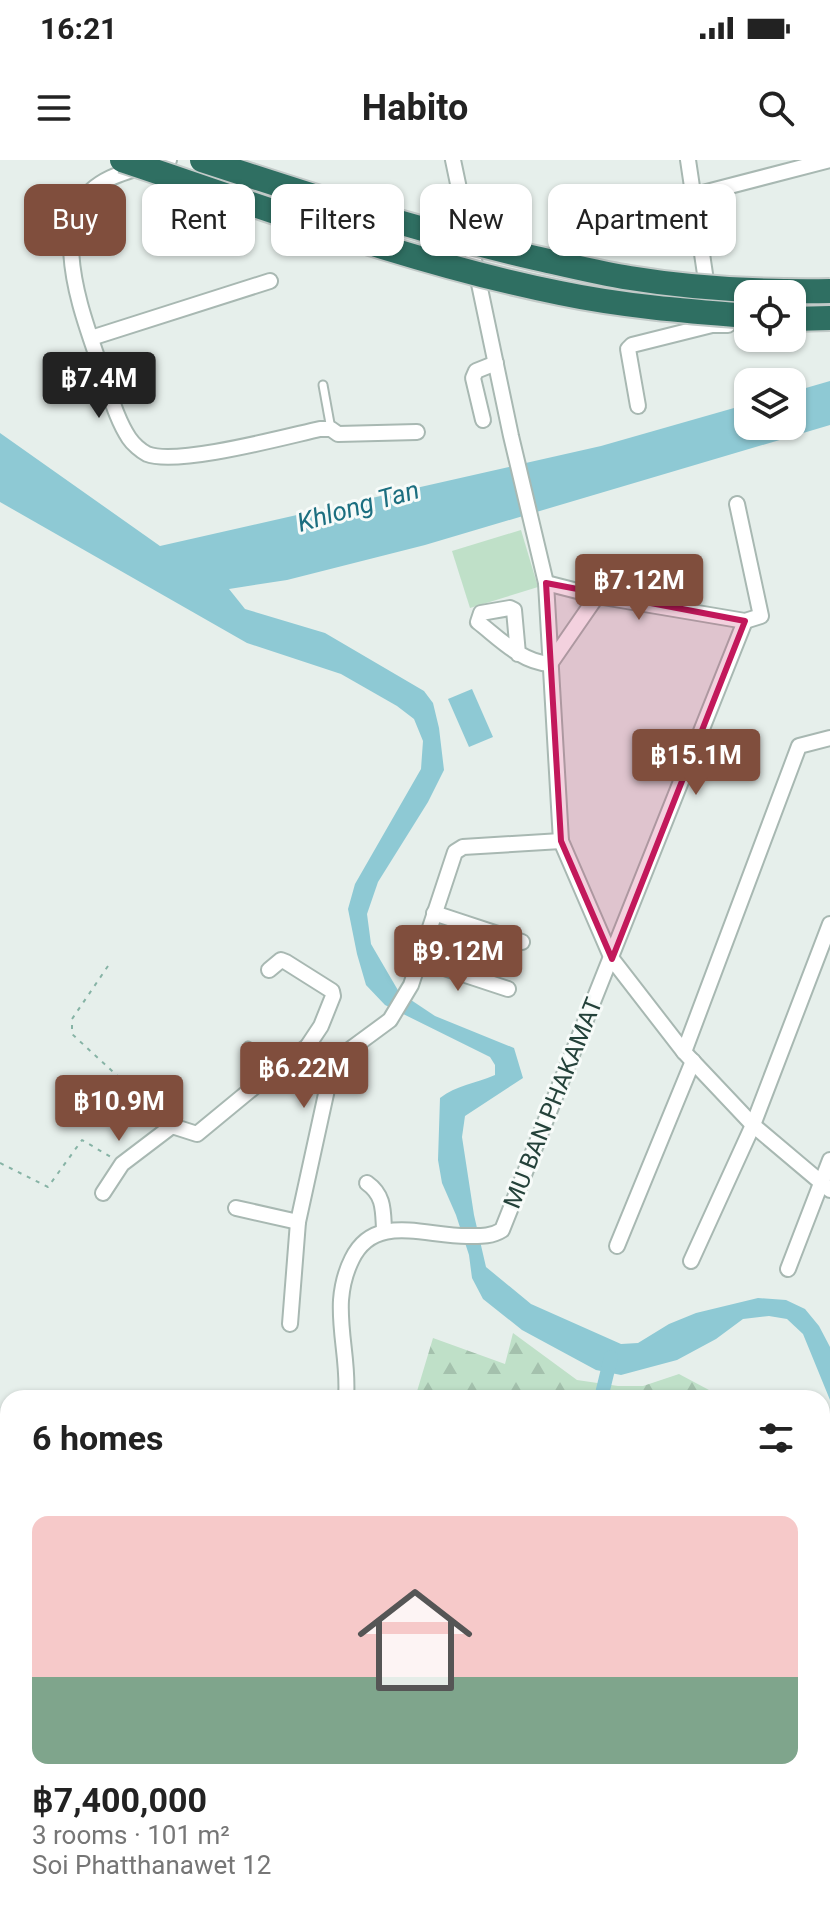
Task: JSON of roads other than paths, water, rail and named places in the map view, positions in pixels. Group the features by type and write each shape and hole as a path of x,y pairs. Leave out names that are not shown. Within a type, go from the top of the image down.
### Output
{"highway":[{"path":"122,160 352,237 501,279 621,303 734,315"},
{"path":"202,160 444,235 627,278 691,286 830,291"},
{"path":"806,319 830,318"}],"street":[{"path":"169,160 109,178 92,189 80,204 71,246 75,277 91,338 119,421 131,442 146,454 165,458 203,454 320,429 331,429 338,434 417,432"},
{"path":"453,160 496,363 476,371 473,378 483,420"},
{"path":"688,160 693,184"},
{"path":"736,184 830,160"},
{"path":"703,256 712,325"},
{"path":"91,338 270,281"},
{"path":"638,406 628,349 632,345 712,325 734,326"},
{"path":"806,329 830,330"},
{"name":"MU BAN PHAKAMAT","path":"496,363 546,583 561,841 612,959 689,1056 753,1125 825,1187"},
{"name":"MU BAN PHAKAMAT","path":"384,1229 443,1236 489,1236 502,1230 745,621 759,617 763,612 737,504"},
{"path":"546,583 597,596 745,621"},
{"path":"518,654 538,664 550,664 597,596"},
{"path":"617,1246 689,1056 799,746 830,738"},
{"path":"290,1324 298,1222 333,1062 390,1020 411,985 451,855 460,847 561,841"},
{"path":"434,913 522,942"},
{"path":"691,1261 753,1125 830,924"},
{"path":"103,1193 122,1164 172,1126 197,1134 307,1047 321,1026 333,996 332,991 281,960 269,970"},
{"path":"420,960 508,989"},
{"path":"307,1047 333,1062"},
{"path":"788,1269 825,1187 830,1160"},
{"path":"346,1390 341,1300 347,1269 358,1246 384,1229 382,1199 377,1190 367,1183"},
{"path":"236,1208 298,1222"}],"lane":[{"path":"323,385 331,429"},
{"path":"248,1046 277,1068"}],"water":[{"path":"830,381 830,425 806,432 806,388"},
{"name":"Khlong Tan","path":"734,408 734,440 779,440 425,545 287,580 229,589 245,609 325,633 424,691 433,703 444,770 428,802 378,882 367,914 371,944 399,992 435,1016 514,1048 523,1078 465,1116 462,1137 486,1267 531,1304 621,1344 638,1343 669,1324 696,1313 758,1298 786,1300 805,1309 830,1347 830,1390 826,1390 803,1334 787,1319 769,1316 743,1319 716,1339 677,1360 621,1375 596,1370 522,1330 483,1299 472,1278 469,1255 442,1183 438,1160 440,1098 459,1087 495,1075 495,1065 490,1057 385,1005 366,985 348,909 355,884 421,769 423,741 414,719 341,674 247,643 0,502 0,433 160,546 601,446"},
{"path":"472,689 493,737 469,747 448,699"}],"waterway":[{"path":"603,1390 611,1357"}]}
